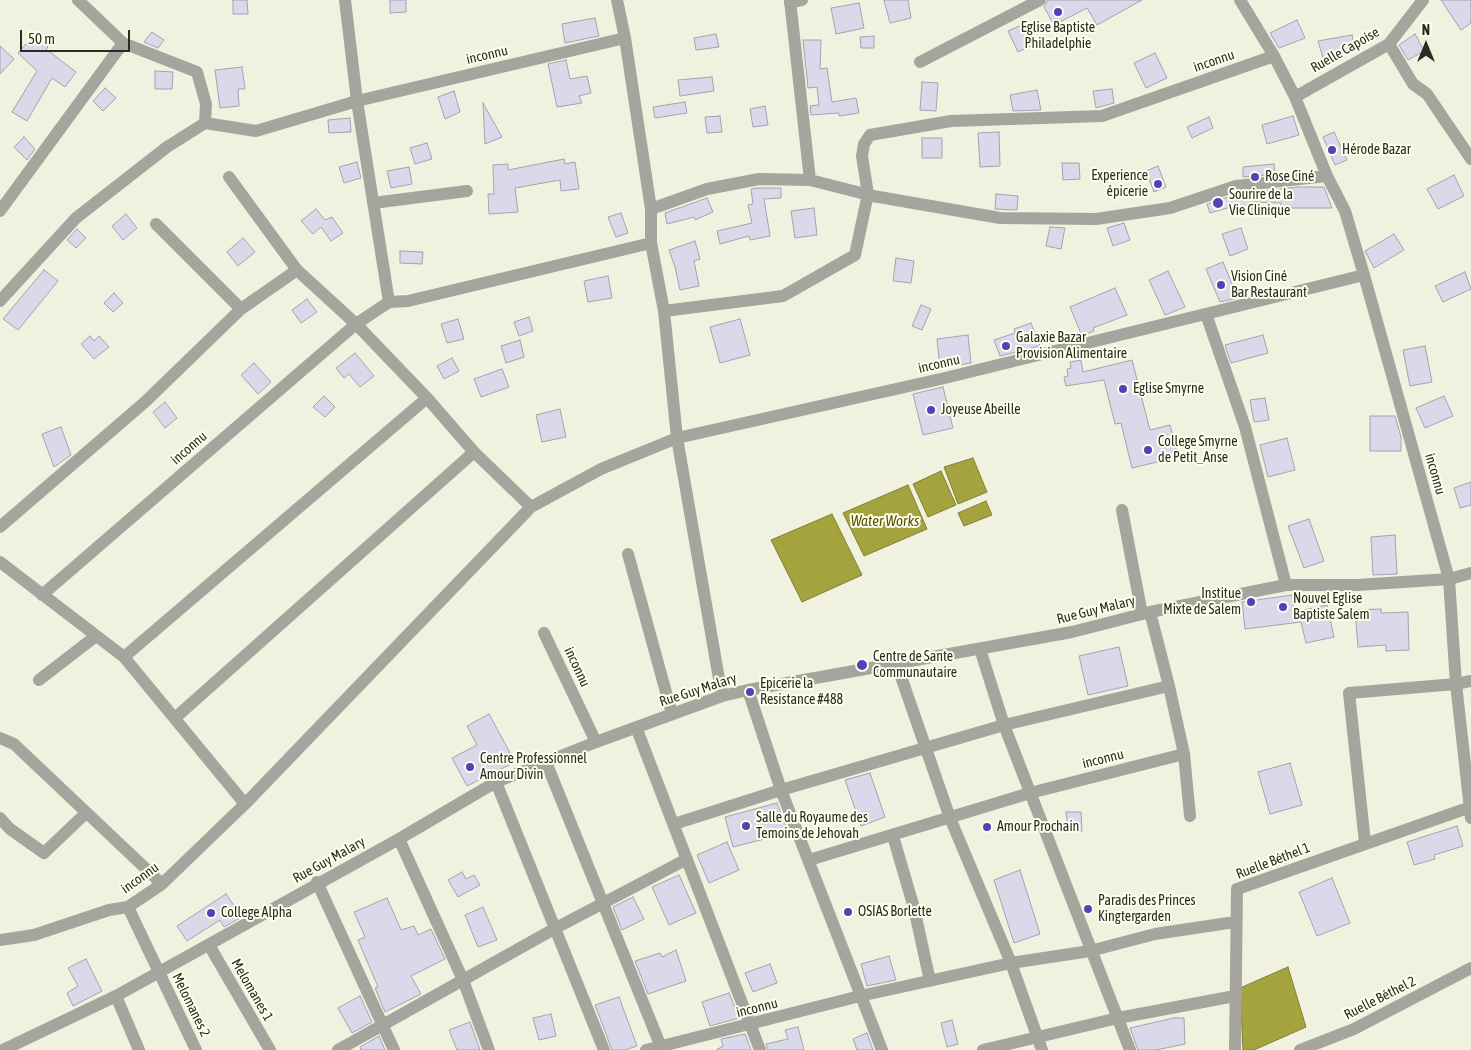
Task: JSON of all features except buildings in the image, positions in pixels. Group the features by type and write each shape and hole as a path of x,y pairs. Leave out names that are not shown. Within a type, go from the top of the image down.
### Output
{"street":[{"path":"0,301 76,218 167,147 205,123 206,104 197,72 123,43 78,0"},
{"path":"345,0 356,101 389,302"},
{"path":"617,0 625,38 651,209 651,243 664,311 677,438 722,696"},
{"path":"920,62 1040,0"},
{"name":"inconnu","path":"1240,0 1274,56 1295,97 1327,176 1345,211 1364,275 1449,579 1456,684 1471,811"},
{"name":"Ruelle Capoise","path":"1295,97 1389,44 1423,0"},
{"path":"794,1 810,180"},
{"name":"inconnu","path":"205,123 256,131 356,101 625,38"},
{"path":"2,203 123,43"},
{"path":"1389,44 1413,84 1427,94 1471,159"},
{"name":"inconnu","path":"664,311 783,296 855,255 868,194 862,156 864,144 870,135 951,121 1102,116 1274,56"},
{"path":"651,209 707,189 759,179 810,180 868,194 1000,218 1096,220 1170,208 1236,186 1327,176"},
{"path":"229,177 297,270 356,324 427,398 474,452 531,507"},
{"path":"373,203 467,191"},
{"path":"156,224 241,309"},
{"name":"inconnu","path":"42,595 356,324 389,302 408,301 651,243"},
{"path":"0,527 145,402 241,309 297,270"},
{"name":"inconnu","path":"0,940 34,935 109,910 128,907 162,884 245,804 531,507 601,469 677,438 946,378 1364,275"},
{"path":"1206,314 1245,427 1286,585"},
{"path":"124,657 427,398"},
{"path":"175,718 474,452"},
{"path":"1122,510 1146,613 1169,686 1184,754 1190,816"},
{"path":"628,554 672,714"},
{"path":"0,562 124,657 245,804"},
{"name":"Rue Guy Malary","path":"8,1049 116,996 208,946 317,882 399,838 496,782 596,742 722,696 1072,632 1146,613 1286,585 1357,585 1449,579 1471,573"},
{"name":"inconnu","path":"544,633 596,742"},
{"path":"39,680 96,636"},
{"path":"980,650 1004,725 1090,951 1130,1050"},
{"path":"897,665 950,818 1011,963 1042,1050"},
{"path":"1365,843 1348,693 1456,684 1471,681"},
{"path":"674,824 781,790 1004,725 1169,686"},
{"path":"748,690 781,790 882,1050"},
{"path":"636,727 760,1050"},
{"path":"0,738 14,744 162,884"},
{"name":"inconnu","path":"809,860 1030,793 1184,754"},
{"path":"546,762 661,1047"},
{"path":"496,782 604,1050"},
{"name":"Ruelle Béthel 1","path":"1235,1050 1235,922 1236,893 1239,887 1365,843 1471,811"},
{"path":"0,818 10,829 44,853 86,813"},
{"path":"892,836 914,908 930,981"},
{"path":"399,838 463,980 488,1050"},
{"path":"338,1050 554,929 687,859"},
{"path":"317,882 384,1024 394,1050"},
{"name":"Melomanes 2","path":"128,907 196,1050"},
{"name":"inconnu","path":"646,1050 860,996 1011,963 1090,951 1154,934 1235,922"},
{"name":"Melomanes 1","path":"208,946 270,1050"},
{"name":"Ruelle Béthel 2","path":"1300,1050 1354,1028 1471,968"},
{"path":"116,996 139,1050"},
{"path":"983,1050 1118,1018 1235,996"}],"water":[{"path":"973,458 987,492 958,504 944,467"},
{"path":"941,471 956,505 928,517 913,484"},
{"name":"Water Works","path":"908,485 927,529 864,556 843,513"},
{"path":"986,501 992,515 964,526 958,513"},
{"path":"832,514 862,575 802,602 771,540"},
{"path":"1288,967 1306,1027 1254,1050 1243,1050 1240,988"}],"place":[{"name":"Eglise Baptiste Philadelphie","path":"1058,12"},
{"name":"Hérode Bazar","path":"1332,150"},
{"name":"Rose Ciné","path":"1255,177"},
{"name":"Experience épicerie","path":"1158,184"},
{"name":"Sourire de la Vie Clinique","path":"1218,203"},
{"name":"Vision Ciné Bar Restaurant","path":"1221,285"},
{"name":"Galaxie Bazar Provision Alimentaire","path":"1006,346"},
{"name":"Eglise Smyrne","path":"1123,389"},
{"name":"Joyeuse Abeille","path":"931,410"},
{"name":"College Smyrne de Petit_Anse","path":"1148,450"},
{"name":"Institue Mixte de Salem","path":"1251,602"},
{"name":"Nouvel Eglise Baptiste Salem","path":"1283,607"},
{"name":"Centre de Sante Communautaire","path":"862,665"},
{"name":"Epicerie la Resistance #488","path":"750,692"},
{"name":"Centre Professionnel Amour Divin","path":"470,767"},
{"name":"Salle du Royaume des Temoins de Jehovah","path":"746,826"},
{"name":"Amour Prochain","path":"987,827"},
{"name":"Paradis des Princes Kingtergarden","path":"1088,909"},
{"name":"OSIAS Borlette","path":"848,912"},
{"name":"College Alpha","path":"211,913"}]}
